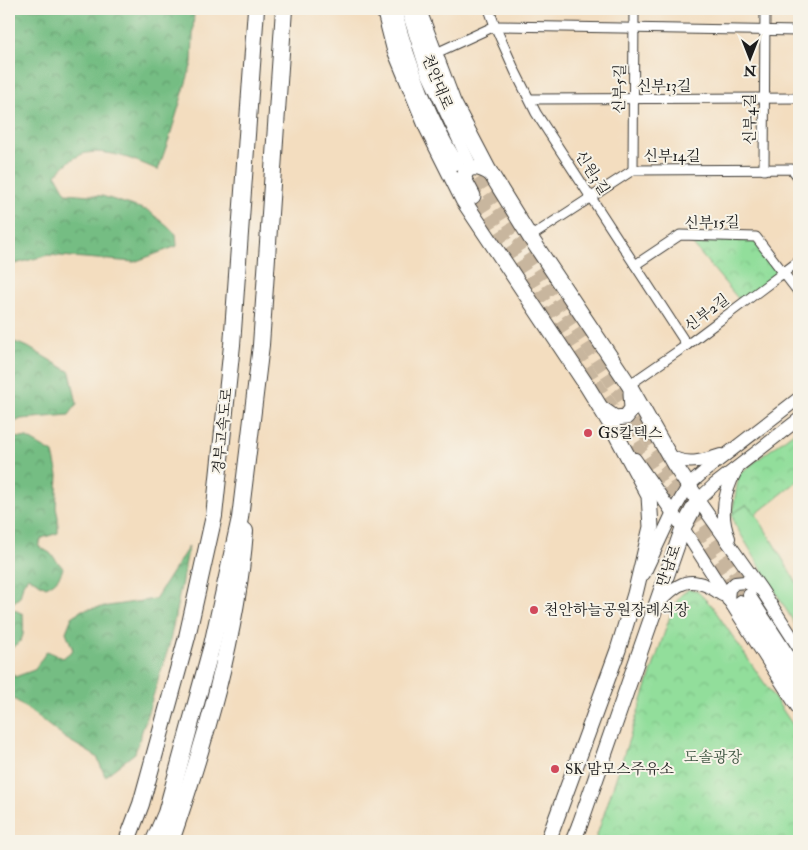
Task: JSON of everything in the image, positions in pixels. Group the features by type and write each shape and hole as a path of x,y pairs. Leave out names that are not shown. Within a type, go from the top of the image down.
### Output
{"highway":[{"name":"경부고속도로","path":"126,841 140,804 187,637 214,516 232,345 256,9"},
{"name":"경부고속도로","path":"154,841 166,813 212,644 240,518 261,346 284,9"},
{"path":"171,841 202,746 225,657 241,569 261,346"}],"main road":[{"path":"384,9 394,48 427,128 463,200 601,408 646,489 650,505 651,527 635,594"},
{"name":"천안대로","path":"395,9 420,87 463,163 427,72 407,9"},
{"path":"418,9 453,102 491,174 530,237 629,385 688,486 762,590 799,648"},
{"path":"491,174 481,168 471,168 465,173 464,179 525,294"},
{"path":"601,408 615,418 623,418 629,415 632,412 633,402 629,385"},
{"path":"688,486 799,398"},
{"name":"만남로","path":"575,841 683,528 698,500 714,485 799,420"},
{"path":"611,425 672,514 799,672"},
{"path":"669,454 679,460 696,461 732,450"},
{"path":"737,555 726,531 723,516 727,491 740,465"},
{"name":"만남로","path":"548,841 618,650 635,594 672,514 688,486"},
{"path":"653,611 671,590 687,582 706,585 739,599 799,710"},
{"path":"762,590 749,583 735,583 729,590 739,599 799,692"}],"street":[{"name":"신원3길","path":"489,9 495,26 536,113 686,345"},
{"name":"신부5길","path":"633,170 634,9"},
{"name":"신부4길","path":"764,170 765,9"},
{"path":"434,54 495,26 634,30 799,31"},
{"name":"신부13길","path":"530,99 799,98"},
{"name":"신부14길","path":"530,237 633,170 792,169 799,178"},
{"name":"신부15길","path":"636,265 680,235 756,237 799,293"},
{"name":"신부2길","path":"629,385 799,261"}],"green space":[{"path":"9,9 194,9 192,63 158,170 114,154 96,152 74,158 56,175 66,193 102,196 149,211 176,234 177,246 134,262 48,255 15,264 9,269"},
{"path":"689,240 754,240 779,273 741,302"},
{"path":"9,340 28,347 70,372 77,404 69,415 21,419 9,425"},
{"path":"799,428 799,480 756,514 746,505 732,514 739,474"},
{"path":"9,437 27,438 53,453 58,475 56,508 58,533 42,538 38,546 50,553 63,568 57,580 46,587 28,577 23,584 20,597 9,606"},
{"path":"746,505 756,514 799,587 799,631 734,523 732,514"},
{"path":"189,546 169,646 135,753 105,776 97,757 65,738 9,695 9,668 15,677 34,670 47,651 63,658 73,650 66,632 72,617 82,610 155,599"},
{"name":"도솔광장","path":"689,589 697,591 712,606 799,734 799,841 595,841 673,607 681,595"},
{"path":"9,607 23,614 24,627 21,640 9,653"}],"tunnel":[{"path":"469,163 746,591"},
{"path":"471,185 602,391 740,601"}],"place":[{"name":"GS칼텍스","path":"588,433"},
{"name":"천안하늘공원장례식장","path":"534,610"},
{"name":"SK 맘모스주유소","path":"555,769"}]}
